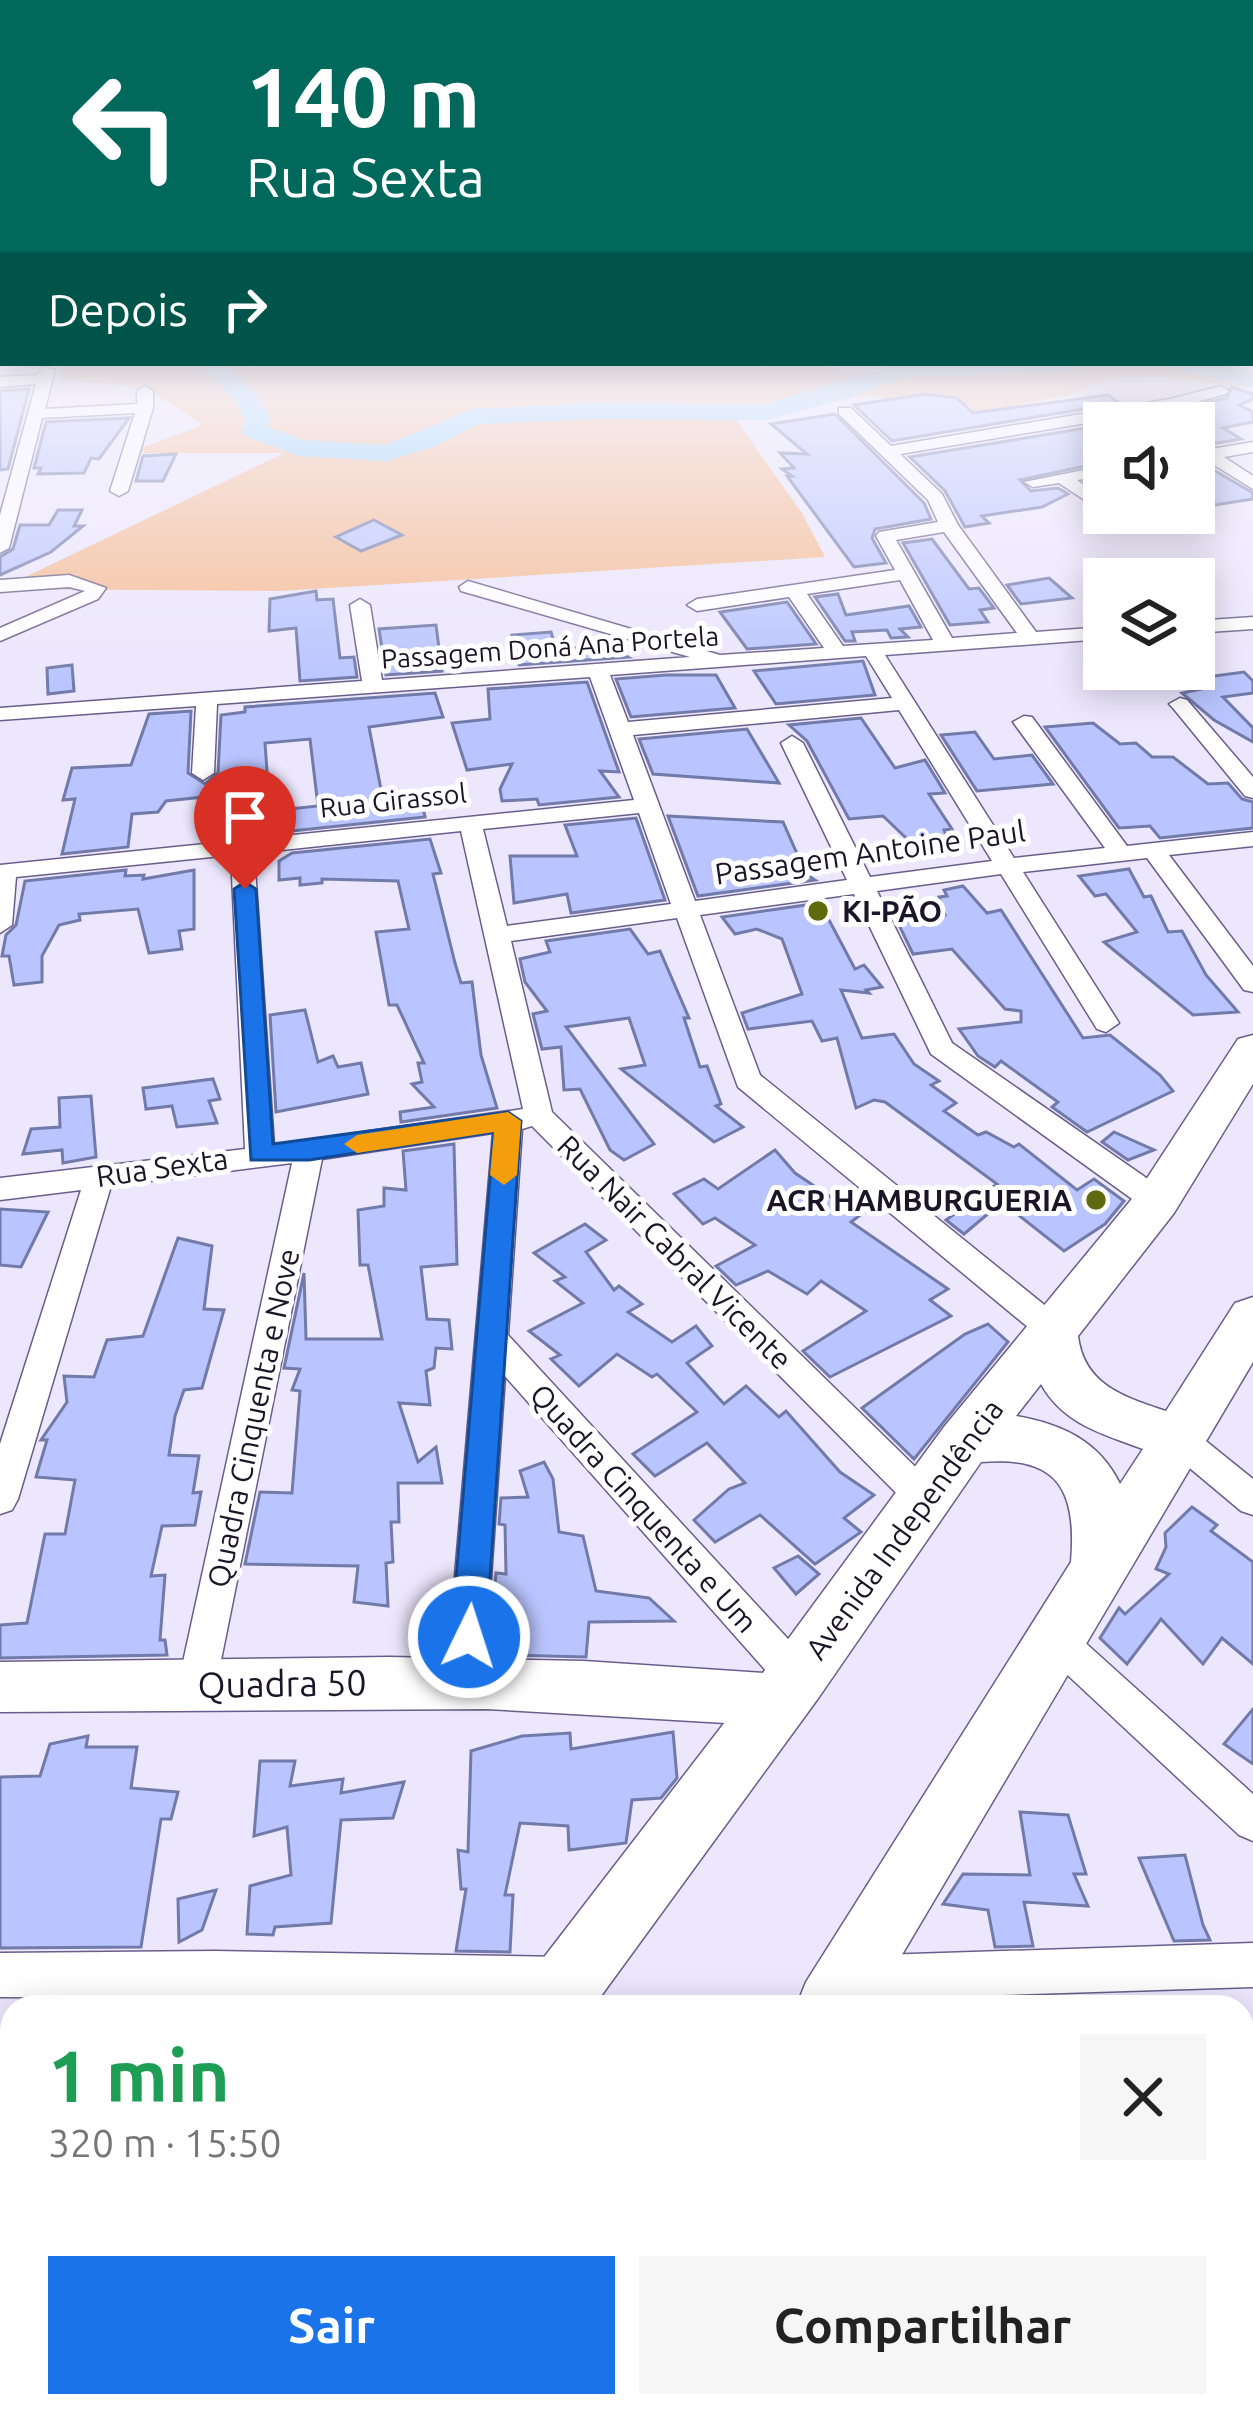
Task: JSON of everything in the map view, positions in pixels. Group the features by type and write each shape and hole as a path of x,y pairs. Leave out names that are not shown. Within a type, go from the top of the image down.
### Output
{"main road":[{"name":"Avenida Independência","path":"560,1993 788,1689 963,1443 1156,1201 1253,1049"},
{"path":"845,1995 1253,1317"},
{"path":"1052,1329 1056,1366 1083,1400 1105,1413 1179,1439"},
{"path":"963,1443 988,1435 1021,1438 1053,1449 1075,1466 1095,1488 1101,1509 1100,1569"}],"street":[{"path":"0,548 22,461"},
{"path":"118,491 126,461"},
{"path":"900,461 936,498 949,526 1030,639"},
{"path":"1215,463 1253,484"},
{"path":"1033,482 1083,473"},
{"path":"1061,477 1083,493"},
{"path":"946,645 885,534 949,526"},
{"path":"697,605 904,574"},
{"path":"0,586 69,581 97,588 91,595 0,635"},
{"path":"468,587 728,662"},
{"path":"795,591 839,655"},
{"path":"360,605 373,685"},
{"path":"1215,625 1253,622"},
{"name":"Passagem Doná Ana Portela","path":"0,714 1083,635"},
{"path":"874,652 1106,1023"},
{"path":"599,672 748,1080 1052,1329"},
{"path":"203,773 207,698"},
{"path":"622,729 906,703"},
{"path":"1180,704 1253,791"},
{"path":"1024,722 1120,854"},
{"path":"792,743 941,1048 1156,1201"},
{"name":"Rua Girassol","path":"3,871 648,805"},
{"name":"Rua Nair Cabral Vicente","path":"470,822 497,935 523,1119 924,1498"},
{"name":"Passagem Antoine Paul","path":"497,935 1253,838"},
{"path":"242,845 260,1154"},
{"path":"1154,851 1253,984"},
{"path":"0,925 3,871"},
{"path":"465,1680 491,1338 523,1119"},
{"name":"Rua Sexta","path":"0,1189 523,1119"},
{"name":"Quadra Cinquenta e Nove","path":"197,1685 309,1151"},
{"path":"0,1498 100,1175"},
{"name":"Quadra Cinquenta e Um","path":"491,1338 788,1689"},
{"path":"1179,1439 1253,1500"},
{"path":"1057,1641 1253,1821"},
{"name":"Quadra 50","path":"0,1687 465,1680 788,1689"},
{"path":"870,1995 1253,1965"},
{"path":"0,1975 560,1993"}],"shaded area":[{"path":"268,461 765,461 802,513 825,557 280,591 0,589"}],"building":[{"path":"36,461 90,461 84,473 38,474 41,468 34,468"},
{"path":"142,461 173,461 163,481 136,481"},
{"path":"787,461 882,461 924,503 931,519 875,529 872,538 886,563 854,567 787,476 792,476 782,469 794,468"},
{"path":"914,461 1083,461 1083,466 1020,480 1031,491 1058,488 1068,494 1042,507 982,516 989,523 965,527 945,491"},
{"path":"1215,471 1253,493 1253,499 1215,505"},
{"path":"58,510 82,510 74,526 83,526 51,552 0,575 0,557 13,549 20,525 49,525"},
{"path":"374,520 402,535 361,551 336,537"},
{"path":"932,539 969,589 979,588 994,608 980,610 988,622 950,625 903,543"},
{"path":"1049,578 1072,598 1021,604 1007,585"},
{"path":"316,591 317,600 333,599 340,658 354,657 357,677 300,681 296,628 269,631 270,599"},
{"path":"838,594 846,615 909,606 921,627 900,629 908,637 891,638 887,630 852,632 855,641 845,641 815,597"},
{"path":"787,602 816,644 747,649 720,612"},
{"path":"436,625 442,671 386,675 379,629"},
{"path":"551,632 556,649 608,646 628,657 519,665 512,635"},
{"path":"863,661 875,695 776,704 754,671"},
{"path":"72,665 74,691 48,694 47,668"},
{"path":"1244,672 1253,681 1253,693 1223,697 1253,728 1253,742 1214,720 1182,693 1215,690 1215,676"},
{"path":"716,675 735,708 631,717 616,679"},
{"path":"587,682 619,772 600,771 619,797 539,805 537,799 502,801 500,789 512,764 467,770 452,723 490,719 488,689"},
{"path":"435,693 443,717 369,727 384,805 421,798 425,817 291,831 289,809 318,806 310,739 265,743 269,799 242,800 242,793 166,801 158,812 132,814 128,847 62,854 75,799 63,800 72,768 131,765 149,714 191,711 188,773 205,784 218,773 221,715 245,712 245,707"},
{"path":"861,718 895,768 925,760 945,793 929,794 952,829 944,830 951,847 925,856 883,816 849,819 807,741 789,725"},
{"path":"1093,723 1120,744 1136,743 1152,757 1173,757 1208,784 1228,783 1242,799 1253,802 1253,828 1160,838 1150,826 1119,828 1045,727"},
{"path":"747,729 779,783 653,774 639,739"},
{"path":"975,732 994,759 1032,755 1053,784 977,791 941,735"},
{"path":"668,816 783,822 806,874 815,880 698,896"},
{"path":"636,818 665,900 571,913 567,894 514,903 510,856 577,856 565,825"},
{"path":"430,839 441,873 433,874 455,963 461,983 472,982 481,1055 497,1108 401,1122 400,1112 434,1107 412,1084 422,1082 418,1063 424,1063 397,1005 389,1005 376,932 409,929 398,881 322,879 322,883 300,885 300,878 279,880 279,861 292,853"},
{"path":"1129,869 1144,897 1151,896 1168,932 1182,931 1206,975 1238,1012 1193,1015 1104,942 1137,932 1106,894 1095,896 1079,876"},
{"path":"126,870 125,876 144,875 143,879 194,870 194,929 179,931 182,949 149,953 138,909 79,914 80,920 59,925 42,956 42,982 14,985 9,956 2,956 6,935 16,925 25,881"},
{"path":"963,886 987,913 1001,910 1083,1038 1110,1035 1173,1091 1087,1132 1052,1107 1058,1102 1001,1061 995,1067 978,1056 959,1029 1021,1022 1021,1011 1005,1009 952,949 913,954 898,923 945,915 939,897 947,896 944,890"},
{"path":"820,903 855,969 864,965 882,987 866,990 869,993 841,990 862,1038 894,1034 914,1064 939,1081 931,1085 956,1103 944,1111 978,1135 986,1132 1014,1147 1019,1144 1077,1190 1094,1179 1124,1201 1105,1224 1064,1251 1002,1202 964,1234 946,1220 997,1184 885,1102 874,1100 856,1108 837,1038 822,1041 812,1021 748,1029 742,1013 802,994 782,939 757,929 735,934 722,917"},
{"path":"630,929 648,954 660,951 689,1018 684,1018 700,1067 707,1066 721,1104 716,1106 743,1127 714,1142 621,1069 645,1065 629,1018 566,1027 654,1144 624,1160 610,1150 580,1089 564,1090 561,1047 542,1049 533,1014 547,1011 525,982 520,959 550,952 546,941"},
{"path":"305,1010 318,1062 333,1056 338,1067 361,1063 368,1094 276,1112 270,1015"},
{"path":"213,1079 220,1099 209,1101 217,1123 177,1127 172,1106 146,1109 143,1088"},
{"path":"91,1096 96,1157 63,1163 62,1150 23,1154 31,1129 60,1127 59,1098"},
{"path":"1114,1132 1154,1150 1128,1160 1102,1142"},
{"path":"454,1144 457,1264 421,1267 427,1319 449,1320 452,1349 436,1348 434,1368 426,1371 430,1405 399,1403 418,1462 436,1447 442,1483 398,1483 399,1522 391,1522 393,1562 386,1563 388,1606 354,1602 358,1566 245,1564 260,1492 292,1493 300,1391 292,1390 300,1369 284,1368 304,1273 306,1339 382,1339 368,1265 360,1265 358,1210 384,1206 384,1188 406,1190 403,1151"},
{"path":"775,1150 795,1173 859,1216 851,1222 948,1289 930,1300 951,1316 830,1377 803,1351 866,1311 821,1281 807,1294 768,1271 736,1285 716,1266 755,1245 715,1218 703,1224 674,1194 704,1179 718,1189"},
{"path":"0,1209 48,1212 21,1267 0,1265"},
{"path":"585,1224 606,1240 586,1252 614,1290 619,1286 642,1304 628,1312 672,1342 696,1326 712,1346 687,1363 724,1404 746,1386 779,1417 786,1411 840,1472 874,1495 844,1518 861,1532 815,1564 760,1515 715,1542 694,1520 729,1489 745,1483 707,1443 655,1476 633,1454 697,1412 657,1374 652,1377 617,1354 579,1386 551,1359 560,1355 529,1331 583,1303 555,1281 565,1277 534,1253"},
{"path":"178,1238 212,1246 204,1309 224,1310 202,1388 184,1390 175,1416 169,1455 199,1456 193,1493 201,1492 195,1525 162,1526 151,1576 165,1575 160,1640 165,1640 167,1655 0,1658 0,1625 27,1623 45,1534 65,1534 75,1480 36,1477 47,1440 41,1440 67,1402 64,1376 94,1377 107,1340 143,1336"},
{"path":"988,1324 1008,1342 914,1459 862,1408 965,1334"},
{"path":"544,1462 553,1479 559,1532 583,1536 596,1591 649,1598 674,1621 589,1622 586,1657 505,1655 505,1595 494,1594 496,1573 506,1574 505,1525 499,1524 501,1498 528,1497 520,1471"},
{"path":"1192,1507 1217,1525 1211,1531 1253,1562 1253,1664 1222,1638 1203,1664 1161,1619 1127,1664 1100,1638 1119,1608 1125,1614 1169,1574 1156,1569 1166,1547 1165,1533"},
{"path":"798,1556 819,1574 796,1594 774,1568"},
{"path":"1253,1709 1253,1764 1224,1744"},
{"path":"673,1732 677,1778 661,1798 632,1800 626,1843 569,1850 568,1826 520,1823 505,1895 513,1895 510,1952 456,1951 466,1889 461,1889 458,1850 468,1852 471,1751 522,1736 570,1733 571,1749"},
{"path":"88,1736 86,1747 137,1747 131,1788 178,1792 171,1819 161,1819 141,1947 0,1948 0,1777 40,1776 50,1744"},
{"path":"260,1761 295,1761 290,1786 343,1779 341,1793 404,1782 393,1818 341,1820 331,1923 275,1927 273,1935 247,1934 250,1886 291,1875 287,1827 254,1836"},
{"path":"1020,1812 1068,1815 1086,1874 1074,1874 1088,1906 1024,1902 1033,1946 995,1947 988,1910 943,1904 963,1874 1030,1875"},
{"path":"1185,1855 1210,1940 1174,1941 1139,1858"},
{"path":"216,1890 202,1930 179,1942 178,1899"}],"slow traffic":[{"path":"357,1144 508,1121 504,1175"}],"place":[{"name":"KI-PÃO","path":"818,911"},
{"name":"ACR HAMBURGUERIA","path":"1096,1200"}],"route":[{"path":"245,889 260,1154 508,1121 469,1637"}]}
